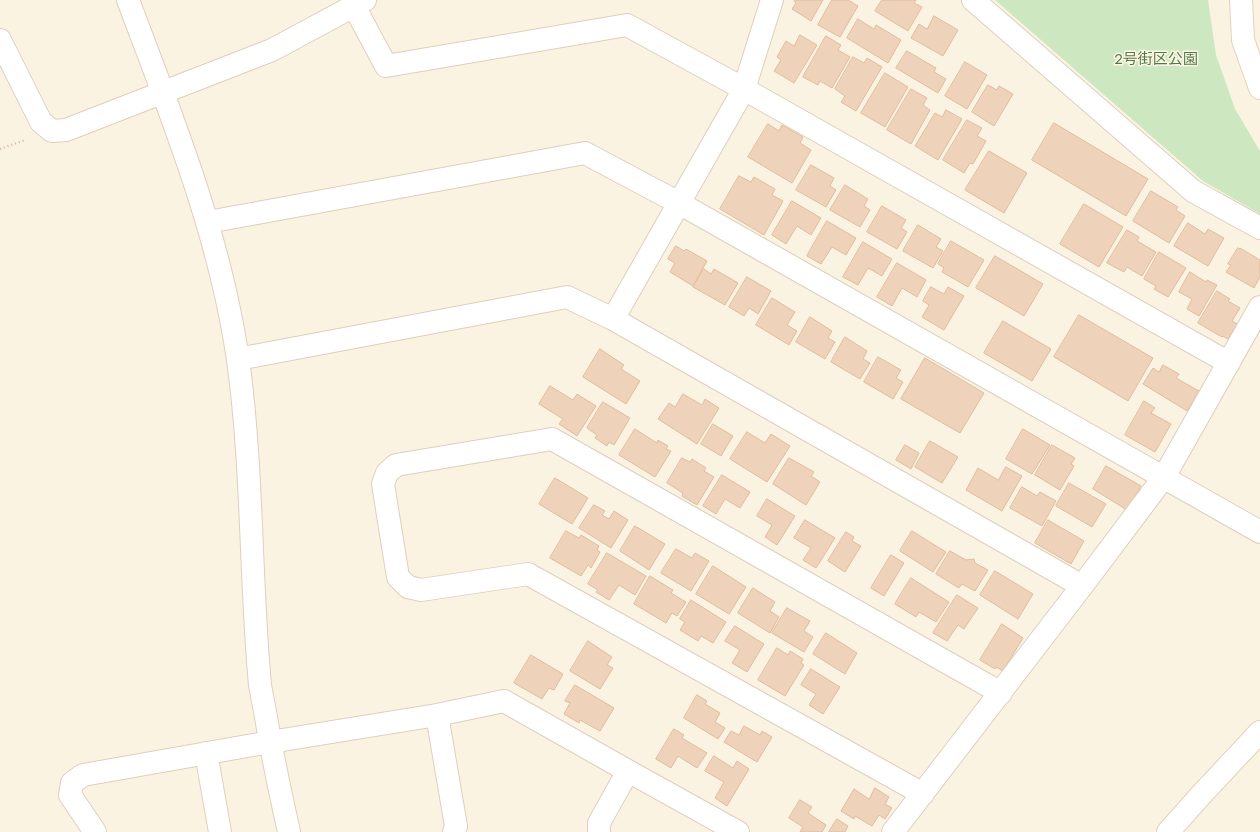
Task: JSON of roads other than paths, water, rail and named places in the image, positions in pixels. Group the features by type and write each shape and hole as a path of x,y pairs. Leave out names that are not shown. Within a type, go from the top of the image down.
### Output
{"street":[{"path":"128,0 163,93 208,222 226,294 238,359 246,434 260,686 289,832"},
{"path":"613,319 744,89 772,0"},
{"path":"973,0 1193,191 1260,228"},
{"path":"1241,0 1243,40 1260,88"},
{"path":"0,40 41,122 52,131 66,130 272,50 359,3 386,66 627,25 744,89 1229,363"},
{"path":"208,222 585,153 679,203 1260,532"},
{"path":"238,359 567,296 613,319 1082,586"},
{"path":"893,832 1001,693 1164,477 1260,307"},
{"path":"923,794 528,574 421,590 408,587 398,577 383,484 387,473 396,465 552,439 1001,693"},
{"path":"95,832 70,795 72,783 83,775 270,742 437,715 504,701 738,832"},
{"path":"437,715 456,826 454,832"},
{"path":"1168,832 1260,732"},
{"path":"206,753 220,832"},
{"path":"599,832 599,823 628,771"}],"park label":[{"name":"2号街区公園","path":"1156,60"}]}
